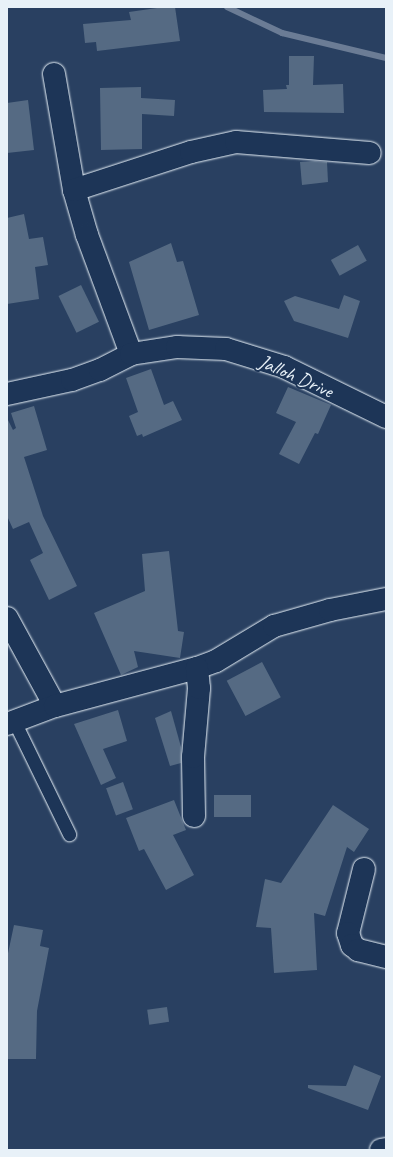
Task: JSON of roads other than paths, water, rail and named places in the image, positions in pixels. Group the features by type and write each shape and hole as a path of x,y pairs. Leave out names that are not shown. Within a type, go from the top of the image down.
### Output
{"street":[{"path":"54,74 74,190 87,235 131,354"},
{"path":"74,190 190,152 236,142 370,153"},
{"name":"Jalloh Drive","path":"7,394 72,380 100,370 131,354 177,347 226,349 284,367 386,417"},
{"path":"11,722 55,706 197,668 216,661 274,626 330,610 386,599"},
{"path":"7,618 55,706"},
{"path":"194,816 192,757 199,688 197,668"},
{"path":"364,869 348,933 352,945 358,950 386,957"},
{"path":"381,1150 386,1149"}],"lane":[{"path":"11,722 69,834"}],"waterway":[{"path":"227,7 282,33 386,58"}]}
